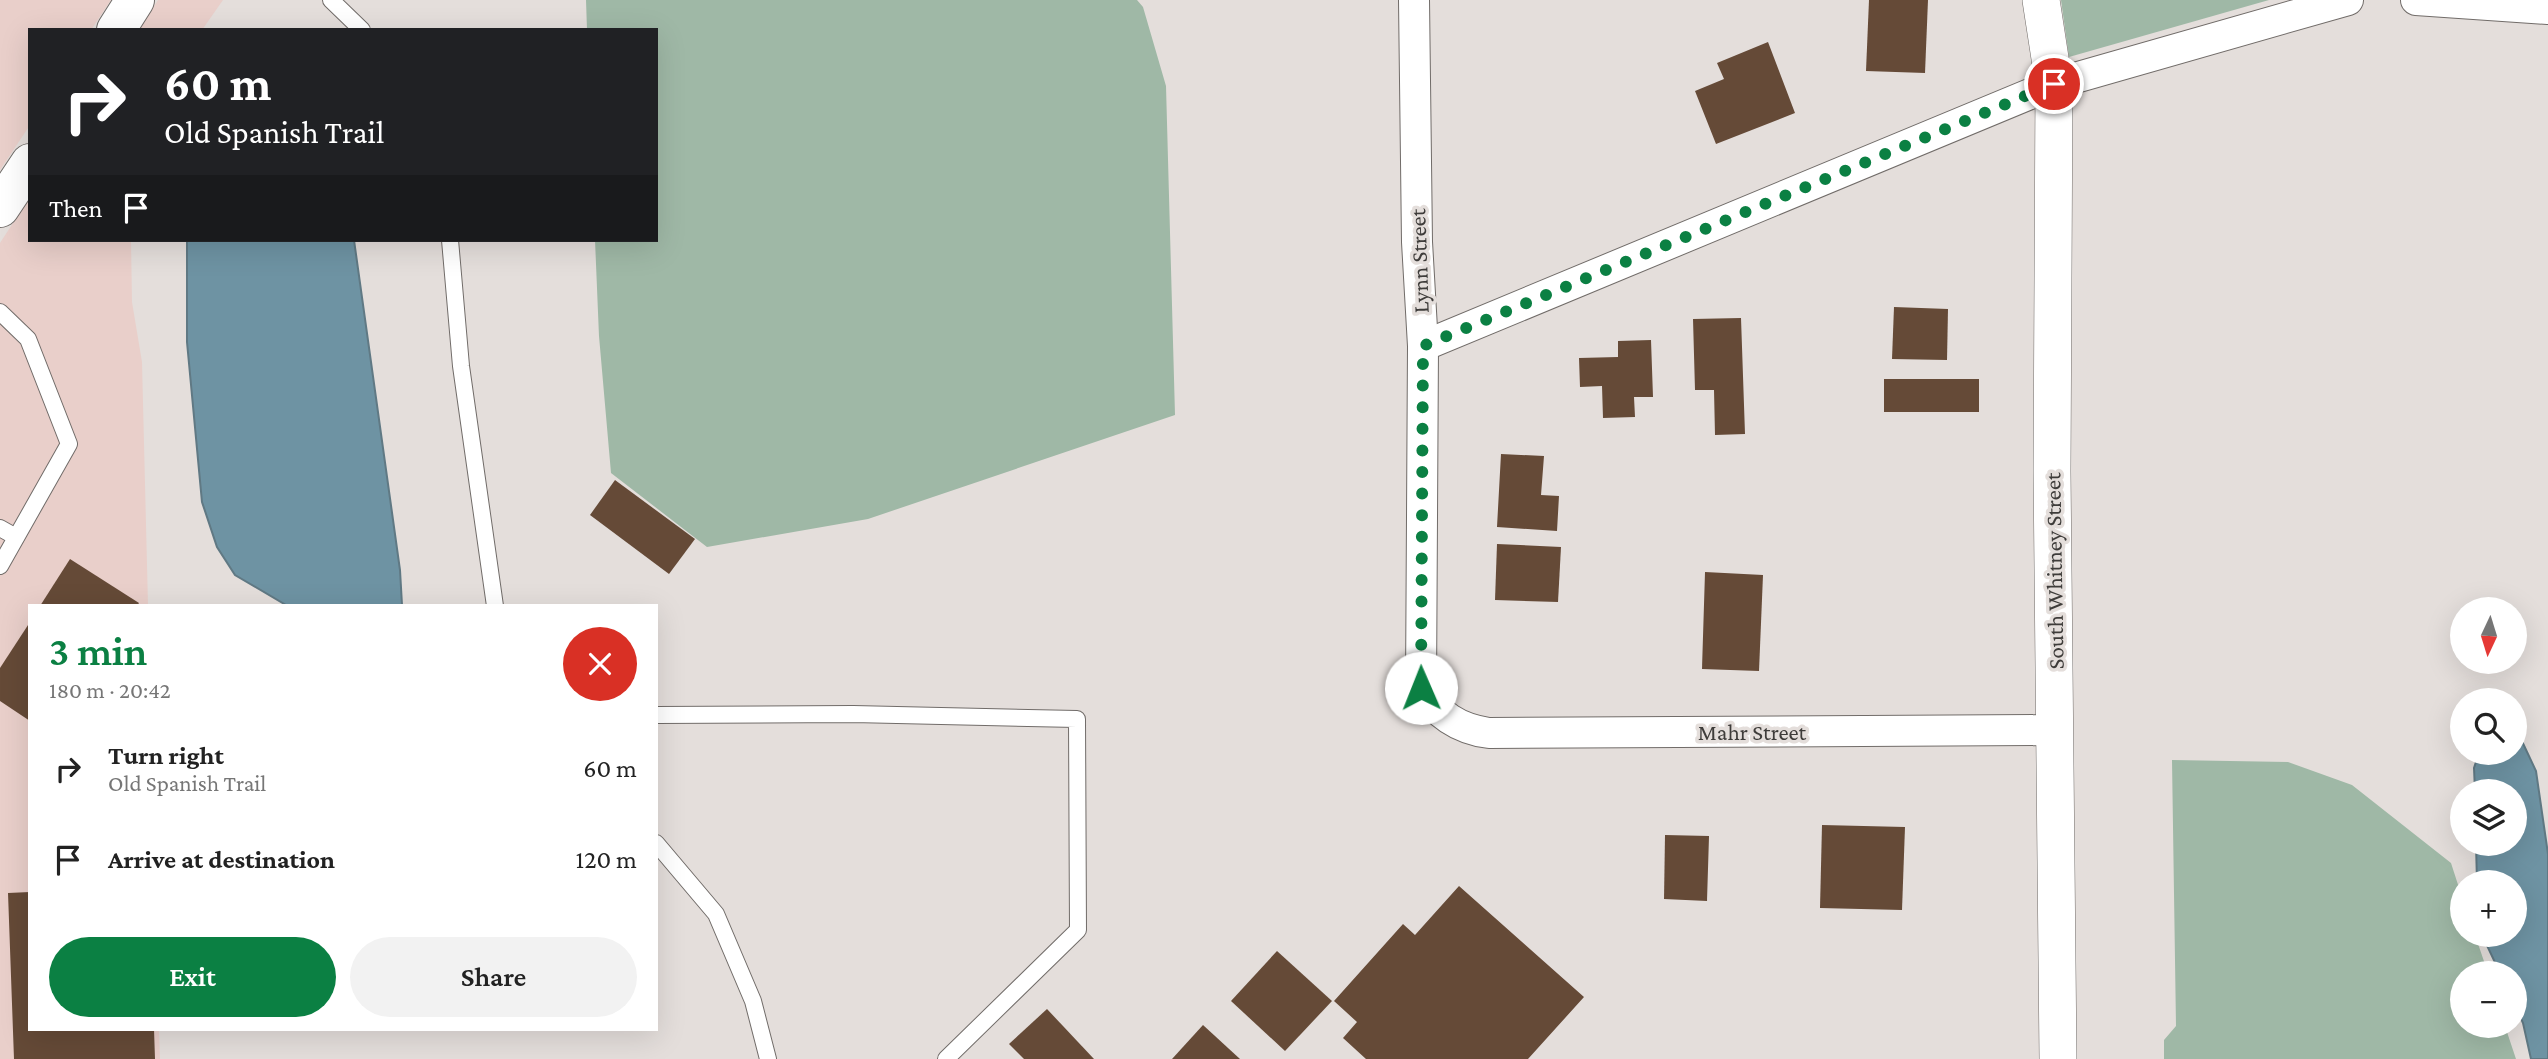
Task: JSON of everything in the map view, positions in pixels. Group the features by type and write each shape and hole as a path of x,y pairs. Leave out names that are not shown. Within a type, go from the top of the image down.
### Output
{"highway":[{"path":"117,28 135,0"},
{"path":"0,208 28,166"}],"street":[{"name":"Lynn Street","path":"1414,0 1417,242 1423,346 1421,688 1430,703 1449,720"},
{"name":"South Whitney Street","path":"2041,0 2054,84 2052,471 2057,730 2058,1059"},
{"path":"1423,346 2054,84 2348,0"},
{"path":"2416,0 2548,9"},
{"name":"Mahr Street","path":"1449,720 1473,731 1489,733 2057,730"}],"lane":[{"path":"331,0 360,28"},
{"path":"450,242 461,366 495,604"},
{"path":"0,312 28,340 69,444 0,566"},
{"path":"0,528 16,537"},
{"path":"658,715 853,714 1077,719 1078,930 946,1059"},
{"path":"658,846 716,914 753,1001 768,1059"}],"shaded area":[{"path":"0,0 111,0 92,28 28,28 28,128 0,170"},
{"path":"158,0 223,0 203,28 140,28"},
{"path":"28,200 28,242 131,242 132,302 142,362 148,604 28,604 28,1031 159,1031 160,1059 0,1059 0,243"}],"green space":[{"path":"586,0 1137,0 1143,7 1166,86 1175,415 868,519 707,547 611,473 599,336 595,242 658,242 658,28 587,28"},
{"path":"2061,0 2269,0 2069,57"},
{"path":"2172,760 2288,762 2352,785 2451,863 2453,870 2450,870 2450,947 2479,947 2484,961 2450,961 2450,1038 2509,1038 2516,1059 2164,1059 2164,1040 2176,1026"}],"water":[{"path":"187,242 354,242 400,570 402,604 284,604 235,575 217,547 202,502 187,342"},
{"path":"2527,752 2536,771 2548,854 2548,1059 2531,1059 2526,1038 2527,961 2494,961 2488,947 2527,947 2527,870 2477,870 2476,856 2527,856 2527,779 2474,779 2475,765 2527,765"}],"building":[{"path":"1869,0 1928,0 1925,73 1866,71"},
{"path":"1768,42 1795,113 1716,144 1695,91 1724,79 1717,63"},
{"path":"1894,307 1948,309 1947,360 1892,359"},
{"path":"1741,318 1745,434 1715,435 1714,390 1695,390 1693,319"},
{"path":"1651,340 1653,397 1634,397 1635,417 1603,418 1602,386 1580,387 1579,358 1618,357 1618,341"},
{"path":"1884,379 1979,379 1979,412 1884,412"},
{"path":"1501,454 1544,456 1541,495 1559,496 1557,531 1497,527"},
{"path":"615,480 695,539 669,574 590,515"},
{"path":"1497,544 1561,547 1558,602 1495,600"},
{"path":"70,559 139,603 138,604 41,604"},
{"path":"1705,572 1763,575 1759,671 1702,669"},
{"path":"28,625 28,720 0,701 0,668"},
{"path":"1822,825 1905,827 1902,910 1820,908"},
{"path":"1665,835 1709,836 1707,901 1664,899"},
{"path":"1459,886 1584,997 1528,1059 1366,1059 1343,1038 1357,1022 1334,1001 1403,924 1415,935"},
{"path":"28,892 28,1031 154,1031 155,1059 14,1059 8,893"},
{"path":"1277,951 1332,1001 1285,1051 1231,1001"},
{"path":"1047,1009 1094,1059 1024,1059 1009,1044"},
{"path":"1203,1025 1240,1059 1172,1059"}],"route":[{"path":"1421,688 1423,346 2054,84"}]}
